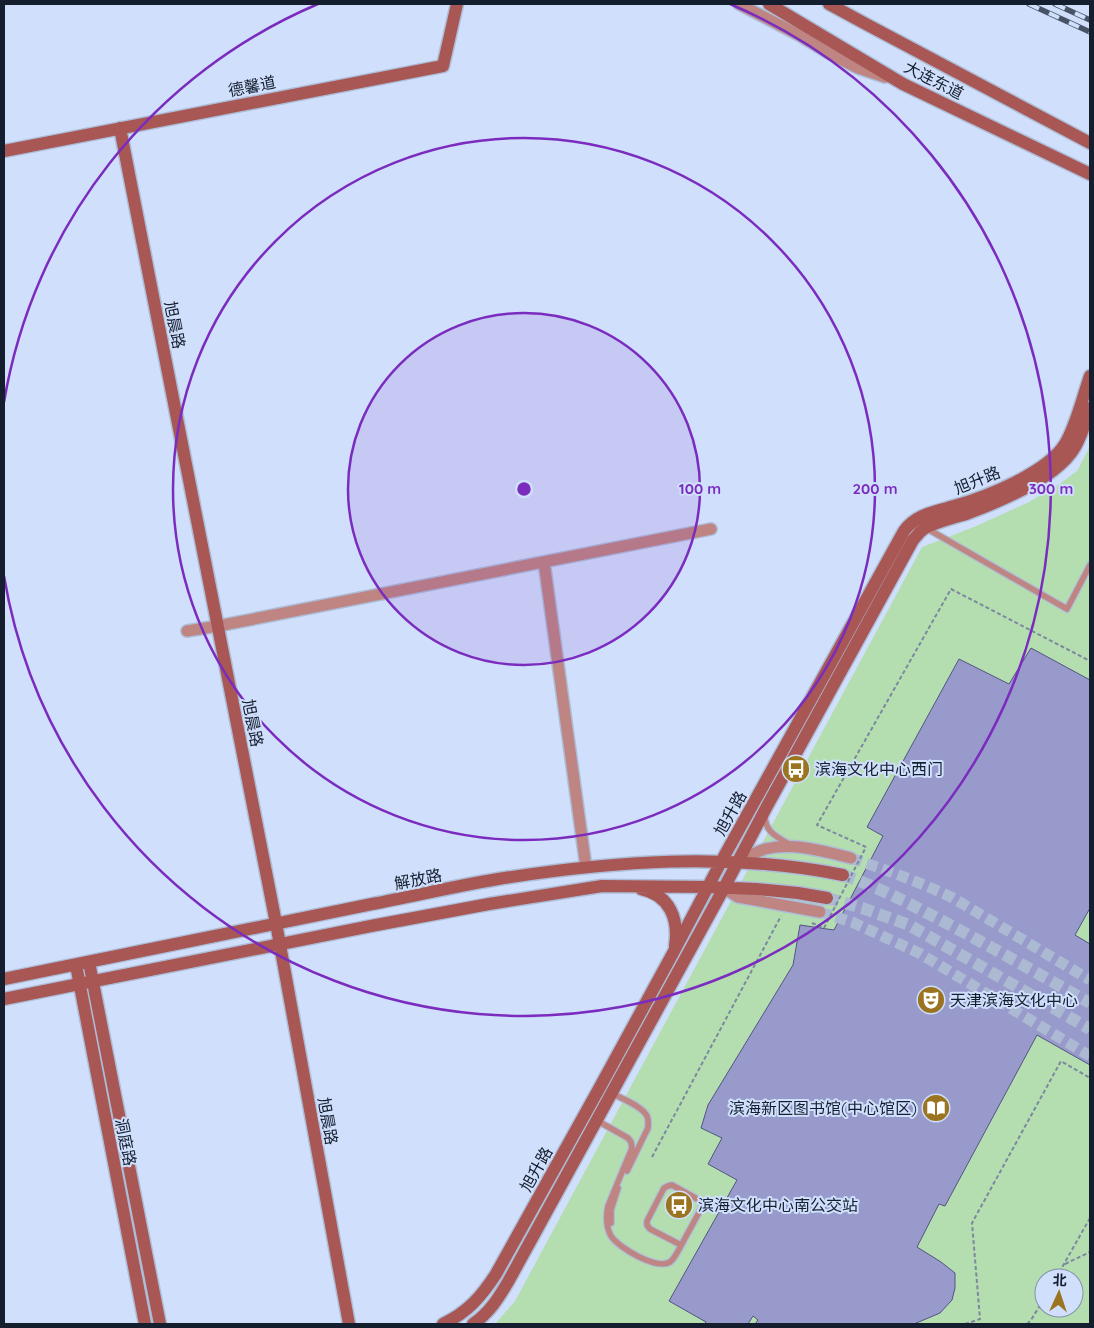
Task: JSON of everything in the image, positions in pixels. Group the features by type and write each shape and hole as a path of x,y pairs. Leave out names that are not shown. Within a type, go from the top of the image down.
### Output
{"street":[{"name":"德馨道","path":"4,151 443,66 457,4"},
{"path":"739,4 858,68 903,84"},
{"name":"大连东道","path":"769,4 903,84 1090,174"},
{"path":"829,4 1090,142"},
{"name":"旭晨路","path":"120,128 276,923 349,1324"},
{"name":"旭升路","path":"444,1324 468,1309 492,1280 908,525 925,514 996,492 1049,461 1059,452 1068,438 1090,376"},
{"name":"旭升路","path":"473,1324 489,1310 508,1282 913,540 925,528 1005,498 1042,478 1067,458 1075,448 1090,408"},
{"path":"187,631 711,529"},
{"path":"544,562 586,867"},
{"path":"737,863 764,850 779,847 818,850 850,858"},
{"name":"解放路","path":"4,979 497,880 586,867 643,862 721,862 796,867 843,875"},
{"path":"4,999 380,924 602,886 709,887 783,891 827,898"},
{"path":"626,886 650,891 667,904 676,926 673,953"},
{"path":"724,888 738,897 820,912"},
{"path":"89,962 160,1324"},
{"name":"洞庭路","path":"76,965 145,1324"}],"lane":[{"path":"914,520 1067,609 1088,575 1090,565"},
{"path":"766,808 765,821 767,828 793,847"},
{"path":"600,1087 633,1104 644,1112 649,1122 648,1128 618,1189 610,1220 612,1231 624,1245 641,1254 662,1262 673,1260"},
{"path":"585,1114 628,1138 631,1142 632,1148 606,1215 612,1238 622,1247 653,1262 665,1264 673,1260 702,1207 699,1200 672,1185 664,1188 647,1224 650,1229 681,1245"}],"path":[{"path":"808,922 824,928 866,847 817,825 951,590 1090,661"},
{"path":"652,1157 783,912"},
{"path":"981,1324 972,1223 1061,1061 1090,1078"},
{"path":"1062,1268 1090,1218"},
{"path":"1064,1265 1090,1252"},
{"path":"965,1324 980,1319"}],"green space":[{"path":"1090,446 1090,1324 495,1324 515,1301 922,547 974,527 1027,503 1058,485 1077,471"}],"building":[{"name":"天津滨海文化中心","path":"1031,648 1090,680 1090,908 1075,935 1090,944 1090,1065 1037,1035 945,1206 939,1204 917,1247 955,1273 955,1288 952,1300 940,1313 914,1324 755,1324 758,1320 753,1316 748,1324 705,1324 706,1322 669,1301 737,1180 708,1164 722,1138 701,1128 708,1105 793,965 800,925 834,930 883,836 867,827 959,659 1009,684"}],"tunnel":[{"path":"851,858 915,881 953,898 1090,980"},
{"path":"843,875 923,911 1090,1003"},
{"path":"827,898 909,925 1090,1029"},
{"path":"820,912 852,922 919,953 1090,1056"}],"railway":[{"path":"1029,4 1090,32"},
{"path":"1055,4 1090,20"}],"place":[{"name":"滨海文化中心西门","path":"796,769"},
{"name":"天津滨海文化中心","path":"931,1000"},
{"name":"滨海新区图书馆(中心馆区)","path":"936,1108"},
{"name":"滨海文化中心南公交站","path":"679,1205"}]}
